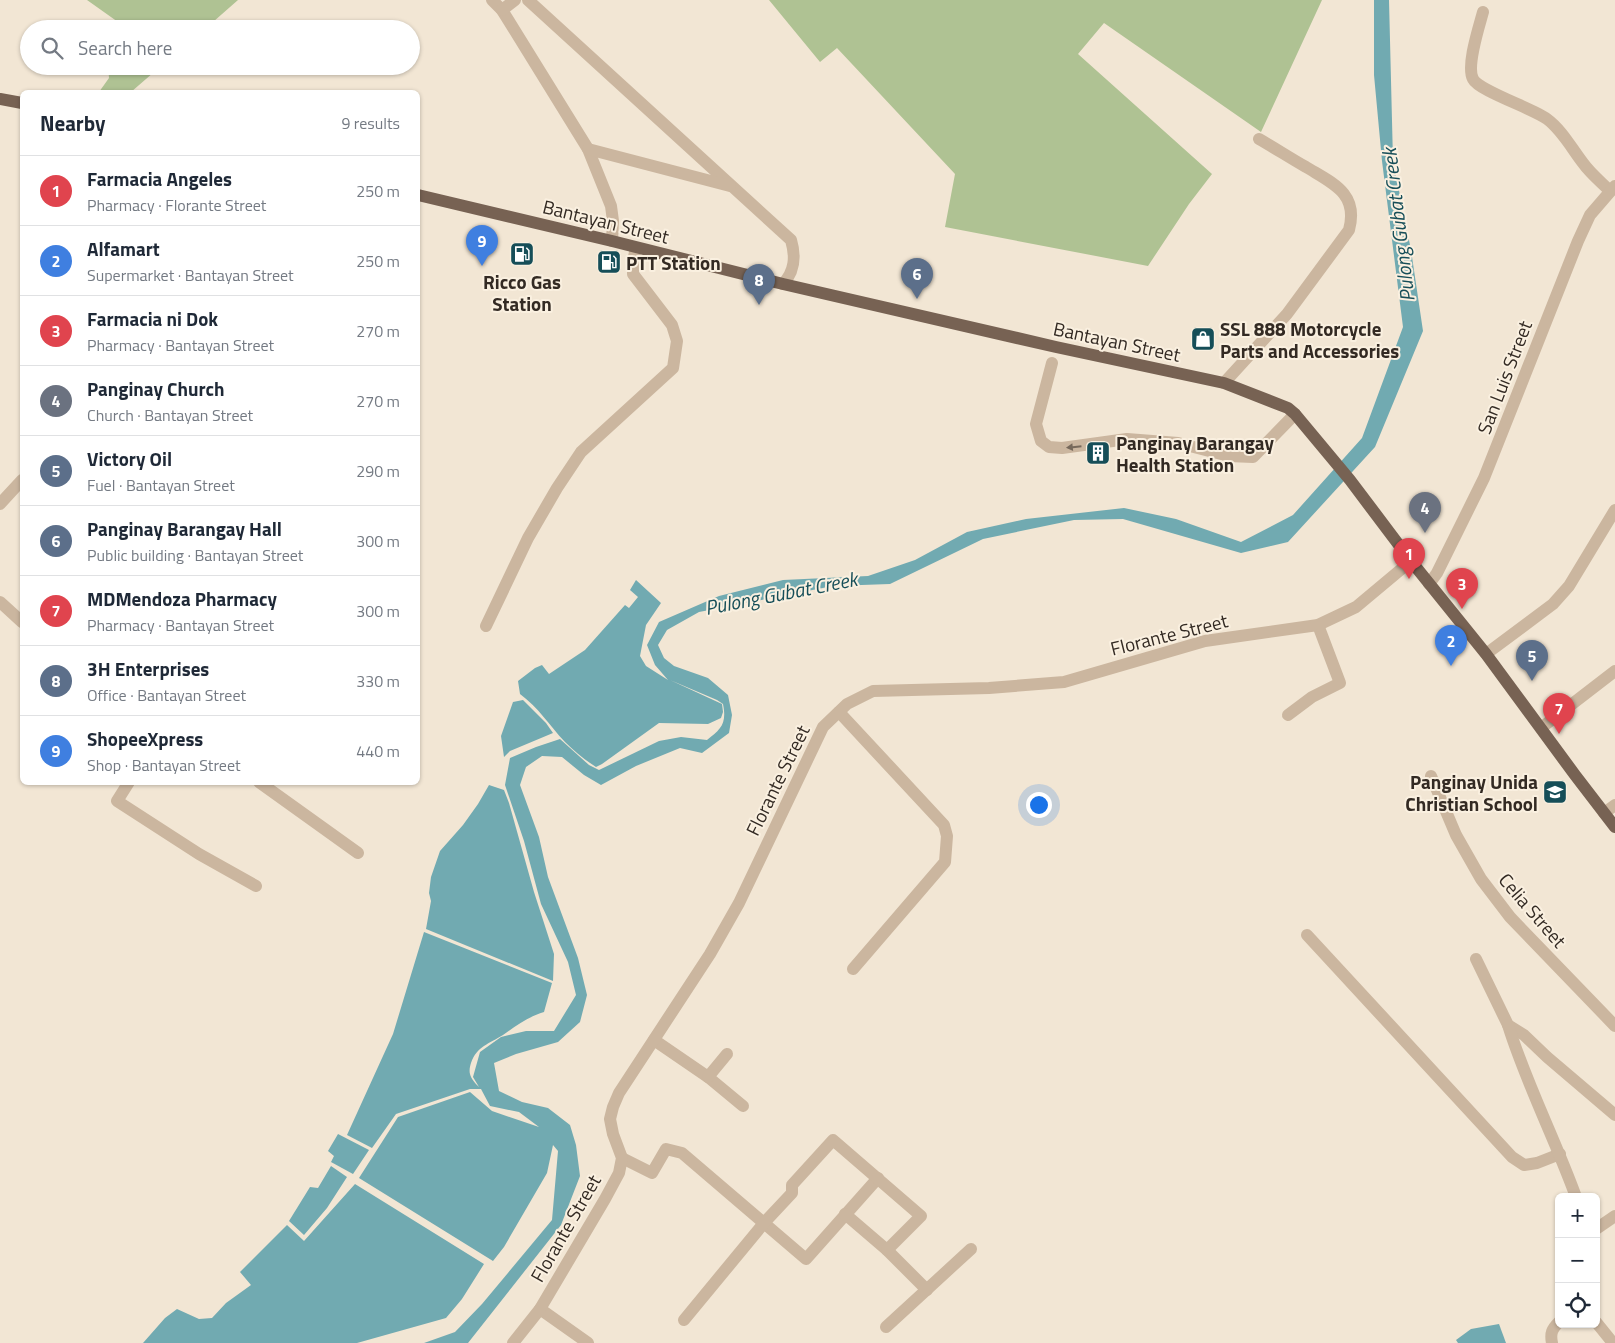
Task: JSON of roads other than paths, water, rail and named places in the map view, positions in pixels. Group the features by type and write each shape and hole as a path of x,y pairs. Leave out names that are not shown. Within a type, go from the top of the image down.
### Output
{"main road":[{"path":"0,99 20,103"},
{"name":"Bantayan Street","path":"420,195 612,241 1054,354 1224,382 1288,408 1350,480 1411,561 1486,654 1615,827"}],"street":[{"path":"492,0 502,10 588,149 611,206 613,221 612,241"},
{"path":"502,10 516,0"},
{"path":"528,0 791,240 795,254 790,276 783,284"},
{"path":"1483,12 1472,60 1471,74 1474,81 1479,86 1547,119 1568,141 1584,165 1612,188"},
{"path":"1224,382 1287,314 1349,230 1352,218 1351,206 1338,186 1260,139"},
{"path":"588,149 733,186"},
{"name":"San Luis Street","path":"1429,584 1484,478 1590,215 1612,188"},
{"path":"486,626 528,538 557,488 581,452 673,368 677,341 672,325 633,274 636,248"},
{"path":"1054,354 1036,424 1041,441 1049,447 1062,448 1127,439 1178,443 1228,456 1253,457 1295,414"},
{"path":"0,504 20,482"},
{"path":"1486,654 1553,604 1569,586 1615,510"},
{"name":"Florante Street","path":"513,1343 540,1308 614,1184 622,1158 610,1119 619,1093 710,954 739,904 823,726 847,704 873,691 989,688 1064,682 1205,641 1318,625 1356,606 1411,561"},
{"path":"0,602 20,620"},
{"path":"1288,715 1312,697 1340,683 1318,625"},
{"path":"1541,728 1615,671"},
{"path":"839,712 944,825 947,836 946,862 853,969"},
{"name":"Celia Street","path":"1431,776 1456,835 1482,879 1510,917 1615,1026"},
{"path":"127,785 117,801 199,854 256,886"},
{"path":"263,785 358,853"},
{"path":"1604,813 1615,805"},
{"path":"1307,935 1512,1157 1524,1165 1537,1163 1560,1154"},
{"path":"1476,959 1508,1024 1516,1050 1575,1193"},
{"path":"1508,1024 1524,1035 1615,1115"},
{"path":"654,1040 708,1078 743,1106"},
{"path":"708,1078 727,1054"},
{"path":"684,1320 764,1223 792,1193 792,1185 833,1140 921,1216 887,1250"},
{"path":"622,1158 652,1173 666,1149 682,1153 806,1259 878,1178"},
{"path":"845,1214 887,1250 926,1290"},
{"path":"1600,1226 1615,1216"},
{"path":"886,1327 971,1249"},
{"path":"540,1308 588,1343"},
{"path":"1552,1343 1552,1330 1555,1327"},
{"path":"1600,1327 1613,1343"}],"water":[{"name":"Pulong Gubat Creek","path":"1374,0 1389,0 1393,161 1411,250 1423,331 1375,447 1288,542 1241,553 1123,519 1074,520 983,539 890,584 833,586 699,612 667,630 658,645 664,658 674,666 708,678 728,695 732,715 729,733 702,753 680,748 636,766 601,785 584,775 562,757 542,756 526,767 520,785 539,837 548,877 578,958 587,995 580,1022 558,1042 516,1054 494,1063 499,1091 522,1102 548,1108 570,1125 576,1145 580,1176 561,1225 468,1343 424,1343 455,1332 482,1304 552,1220 558,1151 553,1145 547,1173 504,1247 493,1261 359,1178 398,1117 470,1092 492,1111 539,1127 519,1112 490,1106 481,1089 470,1089 396,1114 372,1148 347,1135 393,1034 424,932 552,983 544,1012 533,1016 484,1046 474,1057 471,1063 471,1078 479,1087 473,1077 480,1052 501,1037 526,1031 554,1031 576,995 568,962 541,904 524,841 505,785 510,758 560,739 589,765 599,770 659,741 681,737 707,740 722,725 724,717 723,704 670,680 722,704 723,712 721,718 708,724 659,723 596,767 568,745 527,699 520,694 518,681 542,665 549,674 585,650 625,605 629,608 638,597 630,590 636,580 661,603 646,625 640,656 646,666 668,680 655,665 647,645 659,622 719,596 783,580 868,576 915,560 967,532 1026,519 1124,508 1176,519 1241,542 1293,515 1362,438 1403,327 1382,161 1374,75"},
{"path":"523,700 546,723 553,733 510,751 504,757 501,736 513,702"},
{"path":"489,785 504,790 509,803 554,954 553,981 426,929 431,901 429,893 431,877 440,851 463,825"},
{"path":"338,1134 369,1150 353,1174 331,1162 334,1156 328,1151"},
{"path":"331,1166 347,1177 327,1208 304,1235 289,1221 310,1187 318,1188"},
{"path":"355,1184 484,1264 462,1299 446,1318 357,1343 143,1343 165,1318 177,1309 199,1319 212,1318 226,1303 251,1285 240,1272 287,1225 304,1241"},
{"path":"1499,1324 1506,1343 1458,1343 1456,1340 1471,1329"}],"place":[{"name":"Ricco Gas Station","path":"522,254"},
{"name":"PTT Station","path":"609,262"},
{"name":"ShopeeXpress","path":"482,266"},
{"name":"Panginay Barangay Hall","path":"917,299"},
{"name":"3H Enterprises","path":"759,305"},
{"name":"SSL 888 Motorcycle Parts and Accessories","path":"1203,339"},
{"name":"Panginay Barangay Health Station","path":"1098,453"},
{"name":"Panginay Church","path":"1425,533"},
{"name":"Farmacia Angeles","path":"1409,579"},
{"name":"Farmacia ni Dok","path":"1462,609"},
{"name":"Alfamart","path":"1451,666"},
{"name":"Victory Oil","path":"1532,681"},
{"name":"MDMendoza Pharmacy","path":"1559,734"},
{"name":"Panginay Unida Christian School","path":"1555,792"}]}
